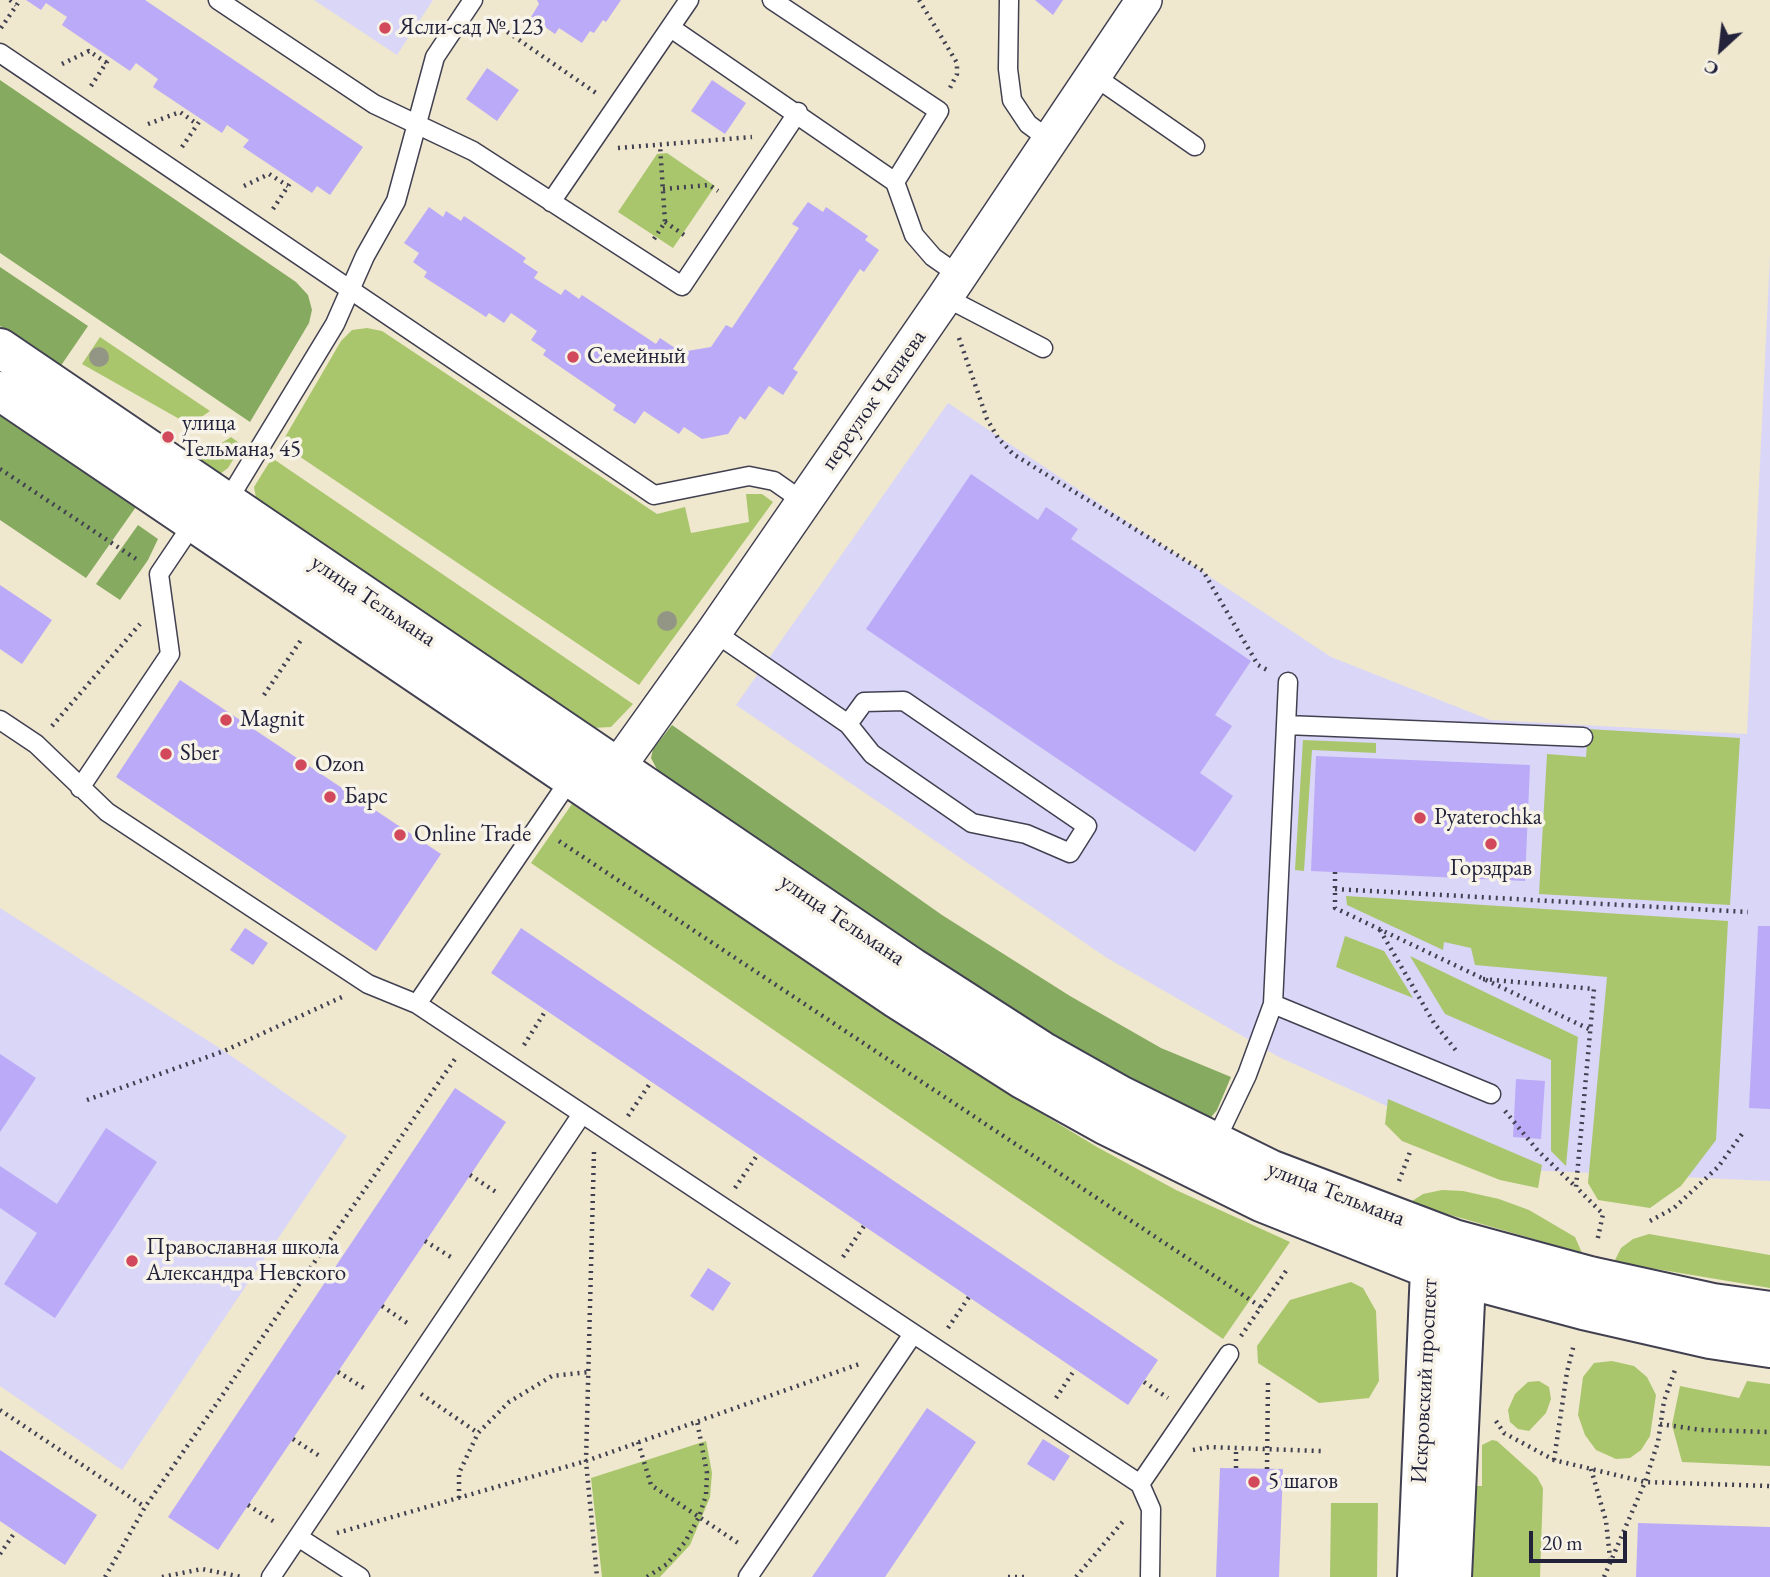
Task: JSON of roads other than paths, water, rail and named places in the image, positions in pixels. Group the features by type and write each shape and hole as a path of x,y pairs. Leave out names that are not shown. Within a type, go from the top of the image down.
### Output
{"street":[{"name":"переулок Челиева","path":"594,772 714,632 952,287 1144,0"},
{"name":"улица Тельмана","path":"0,348 211,512 594,772 1109,1089 1214,1144 1308,1184 1454,1239 1604,1279 1713,1303 1770,1311"},
{"name":"улица Тельмана","path":"0,391 211,512"},
{"name":"улица Тельмана","path":"594,772 897,999 1024,1080 1199,1174 1430,1269 1466,1280 1710,1339 1770,1348"},
{"name":"Искровский проспект","path":"1417,1577 1430,1269 1454,1239"},
{"name":"Искровский проспект","path":"1452,1577 1466,1280 1454,1239"}],"lane":[{"path":"218,0 374,104 473,151 682,286 798,112"},
{"path":"551,202 689,0"},
{"path":"772,0 939,111 895,182"},
{"path":"1009,0 1008,69 1012,100 1028,124 1051,141"},
{"path":"80,788 170,654 159,574 211,512 335,324 396,201 435,57 471,3"},
{"path":"671,28 798,112 895,182 914,235 933,257 952,287 1043,348"},
{"path":"0,53 654,495 750,476 774,481 804,502"},
{"path":"1094,76 1195,146"},
{"path":"714,632 848,724 872,754 972,823 1026,834 1070,853 1087,826 904,701 864,702 848,724"},
{"path":"1214,1144 1247,1075 1273,1004 1288,681"},
{"path":"0,720 36,744 107,812 368,984 417,1004 1140,1484 1152,1509 1150,1577"},
{"path":"1286,725 1583,737"},
{"path":"417,1004 538,827 594,772"},
{"path":"1273,1004 1491,1094"},
{"path":"271,1577 302,1539 342,1471 519,1207 589,1118"},
{"path":"748,1577 913,1334"},
{"path":"1140,1484 1229,1354"},
{"path":"302,1539 360,1577"}],"place":[{"name":"Ясли-сад № 123","path":"385,28"},
{"name":"Семейный","path":"573,357"},
{"name":"улица Тельмана, 45","path":"168,437"},
{"name":"Magnit","path":"226,720"},
{"name":"Sber","path":"166,754"},
{"name":"Ozon","path":"301,765"},
{"name":"Барс","path":"330,797"},
{"name":"Pyaterochka","path":"1420,818"},
{"name":"Online Trade","path":"400,835"},
{"name":"Горздрав","path":"1491,844"},
{"name":"Православная школа Александра Невского","path":"132,1261"},
{"name":"5 шагов","path":"1254,1482"}]}
